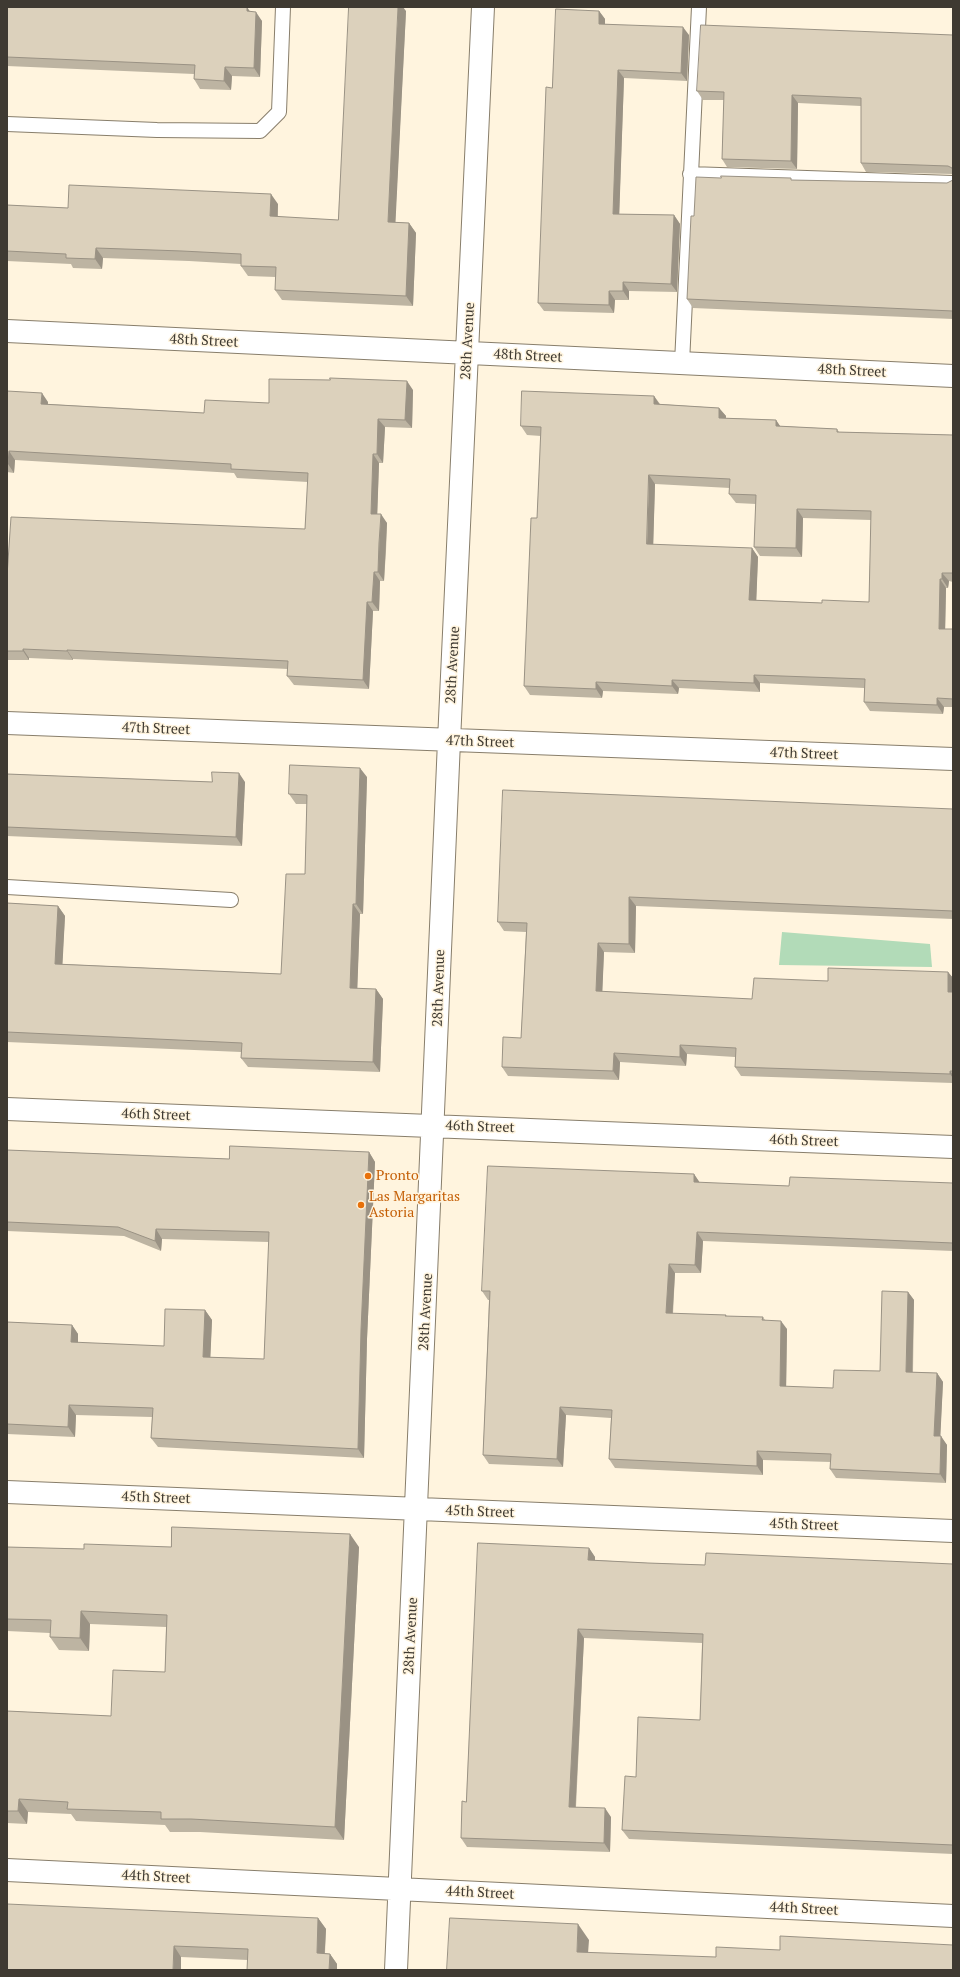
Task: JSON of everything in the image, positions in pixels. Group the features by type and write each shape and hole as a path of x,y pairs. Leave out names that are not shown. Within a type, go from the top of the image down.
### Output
{"street":[{"name":"28th Avenue","path":"396,1970 434,1126 449,741 483,7"},
{"name":"48th Street","path":"7,331 953,376"},
{"name":"47th Street","path":"7,723 953,759"},
{"name":"46th Street","path":"7,1109 953,1147"},
{"name":"45th Street","path":"7,1492 953,1531"},
{"name":"44th Street","path":"7,1870 953,1916"}],"lane":[{"path":"7,124 157,130 260,131 279,112 283,7"},
{"path":"682,363 699,7"},
{"path":"690,174 953,183"},
{"path":"7,887 231,900"}],"green space":[{"path":"782,932 930,944 932,967 779,965"}],"building":[{"path":"7,7 247,7 247,11 256,12 254,68 225,67 224,81 194,79 195,65 7,57"},
{"path":"349,7 398,7 388,222 409,223 406,296 275,290 276,267 241,266 241,254 96,248 95,259 66,258 66,254 7,251 7,205 68,208 69,185 271,194 270,216 338,220"},
{"path":"556,9 599,11 599,24 683,27 681,73 618,70 613,214 674,215 671,284 623,282 623,291 609,291 609,305 538,303 546,87 552,88"},
{"path":"701,25 953,35 953,170 948,166 861,163 861,98 792,95 791,161 722,159 724,92 697,91"},
{"path":"721,176 791,178 791,180 947,183 953,180 953,311 687,299 691,216 694,216 696,177 721,178"},
{"path":"330,378 407,381 405,420 378,419 377,454 373,454 371,514 381,514 378,572 374,572 372,602 367,602 363,680 287,676 288,661 67,650 23,649 23,651 7,651 7,576 11,517 305,529 308,473 231,469 231,464 9,451 7,464 7,391 42,393 41,404 204,413 205,400 269,403 269,379 330,380"},
{"path":"522,391 654,396 654,404 719,408 719,418 776,420 776,426 837,429 837,432 953,435 953,573 942,573 942,579 940,579 939,629 953,629 953,699 937,698 937,705 864,702 865,679 754,675 754,683 672,680 672,686 596,682 596,689 524,686 531,518 537,518 541,427 521,426","holes":["649,475 730,479 729,494 756,495 754,547 796,548 797,509 871,511 869,602 822,600 822,603 749,600 752,548 647,544"]},
{"path":"290,765 360,768 356,904 353,904 350,988 376,989 373,1062 241,1058 242,1043 7,1032 7,903 58,906 55,964 281,974 286,874 305,874 307,795 289,794"},
{"path":"212,772 239,773 236,837 7,827 7,774 212,782"},
{"path":"503,790 953,809 953,911 629,897 629,944 598,943 596,991 752,999 754,978 828,981 828,968 948,972 948,992 953,992 953,1071 950,1071 950,1074 735,1067 736,1048 680,1045 680,1057 614,1053 613,1071 502,1067 503,1037 521,1038 527,923 498,922"},
{"path":"230,1146 369,1152 361,1330 358,1449 151,1438 153,1408 69,1405 68,1427 7,1424 7,1322 72,1325 71,1342 164,1346 165,1309 205,1310 203,1357 264,1359 269,1232 156,1229 155,1241 118,1227 7,1222 7,1150 229,1159"},
{"path":"488,1166 694,1174 694,1182 789,1186 790,1177 953,1183 953,1243 697,1232 695,1265 669,1264 666,1313 763,1317 762,1320 781,1321 780,1386 833,1388 834,1370 880,1371 882,1291 908,1292 906,1372 937,1373 934,1436 941,1436 940,1474 830,1469 831,1454 757,1451 757,1466 609,1459 612,1410 560,1407 557,1459 483,1455 490,1291 482,1291"},
{"path":"172,1527 350,1534 335,1827 191,1819 161,1819 161,1812 67,1809 68,1802 19,1799 18,1811 7,1811 7,1711 111,1716 113,1670 165,1672 167,1615 81,1611 80,1638 50,1637 51,1620 7,1619 7,1547 84,1549 84,1544 171,1547"},
{"path":"478,1543 589,1548 588,1560 648,1563 705,1565 706,1553 953,1564 953,1845 622,1830 625,1776 636,1777 638,1717 700,1720 703,1634 578,1629 569,1807 605,1808 604,1843 461,1838 462,1801 466,1802"},
{"path":"7,1904 318,1918 317,1953 330,1954 329,1970 247,1970 248,1949 174,1946 173,1970 7,1970"},
{"path":"450,1918 578,1924 577,1952 716,1957 716,1947 780,1950 780,1936 953,1945 953,1970 447,1970"}],"place":[{"name":"Pronto","path":"368,1176"},
{"name":"Las Margaritas Astoria","path":"361,1205"}]}
